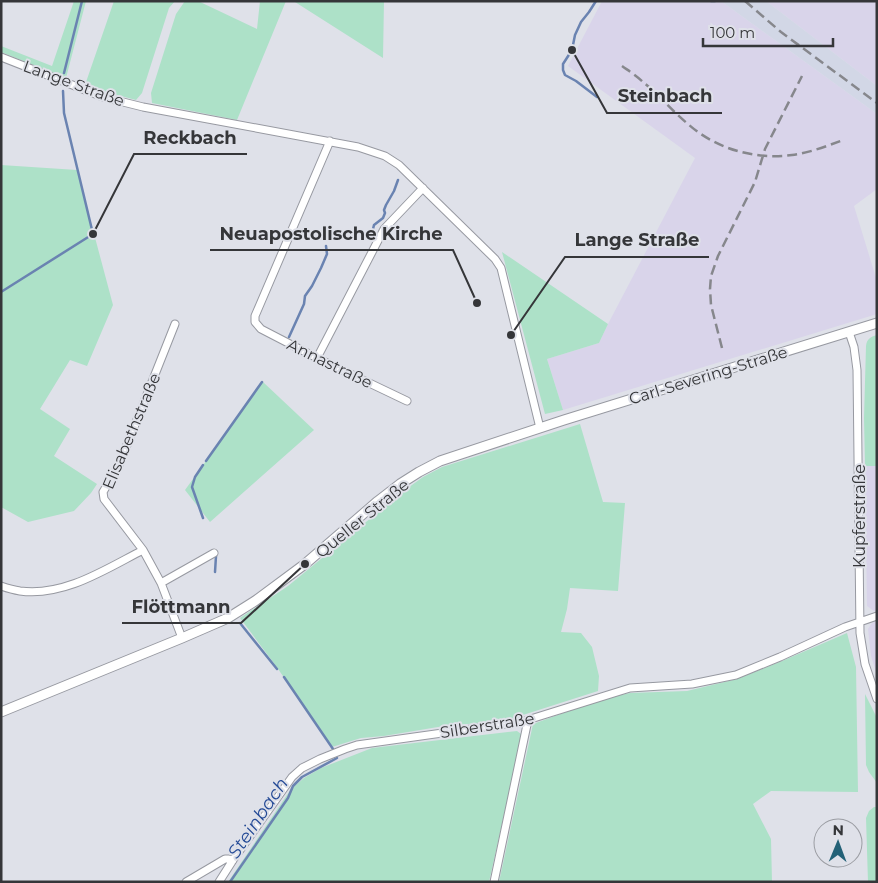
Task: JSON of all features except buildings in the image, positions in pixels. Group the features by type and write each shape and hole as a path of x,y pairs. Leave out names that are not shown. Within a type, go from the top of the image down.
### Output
{"street":[{"name":"Lange Straße","path":"1,57 103,97 143,107 330,141 358,147 385,156 423,188 495,259 500,268 540,428"},
{"name":"Annastraße","path":"330,141 255,316 255,322 261,329 317,358 407,400"},
{"path":"317,358 384,229 423,188"},
{"name":"Carl-Severing-Straße","path":"540,428 877,323"},
{"name":"Elisabethstraße","path":"175,324 119,465 103,492 104,500 143,550 161,583 182,638"},
{"name":"Kupferstraße","path":"849,332 858,370 861,643 865,664 877,699"},
{"name":"Queller Straße","path":"1,712 228,618 255,601 311,559 388,494 419,472 440,461 540,428"},
{"path":"1,586 20,591 54,590 88,579 143,550"},
{"path":"161,583 214,553"},
{"name":"Silberstraße","path":"219,882 292,777 302,768 320,759 357,745 514,724 630,688 692,684 736,675 838,630 877,616"},
{"path":"494,882 528,720"},
{"path":"186,882 225,859 233,860"}],"shaded area":[{"path":"602,1 721,1 877,114 877,189 854,206 877,281 877,314 563,410 547,359 599,343 695,158 568,66"},
{"path":"721,1 766,1 877,86 877,114"},
{"path":"766,1 877,1 877,86"},
{"path":"865,466 877,466 877,610 874,611 867,606"},
{"path":"877,621 877,675 871,656 868,629 872,623"}],"green space":[{"path":"74,1 86,1 66,78 1,52 1,46 52,66"},
{"path":"114,1 175,1 169,8 142,93 136,100 85,85"},
{"path":"185,1 198,1 257,29 260,1 286,1 237,120 152,103 151,93 176,14"},
{"path":"384,1 383,58 295,2"},
{"path":"1,165 77,170 113,305 87,366 70,360 40,409 70,429 54,456 97,484 74,511 28,522 1,507"},
{"path":"502,252 608,324 599,343 547,359 563,410 545,414"},
{"path":"877,335 877,466 865,466 866,346 869,339"},
{"path":"263,382 314,430 210,522 185,490"},
{"path":"580,424 603,502 625,503 618,591 570,588 561,632 581,633 592,647 599,676 598,691 507,720 361,738 332,747 240,618 288,586 423,477 442,467"},
{"path":"847,633 856,667 858,792 771,791 753,804 771,839 772,882 499,882 533,724 599,700 630,693 687,691 737,679"},
{"path":"865,694 877,718 877,783 866,765"},
{"path":"517,731 521,734 521,739 489,882 228,882 291,789 304,778 321,768 372,748"},
{"path":"877,807 877,882 868,882 866,818 869,811"}],"waterway":[{"path":"64,73 82,1"},
{"name":"Steinbach","path":"596,1 581,22 575,35 572,50 563,64 563,70 565,75 597,97"},
{"path":"1,292 93,234 64,113 63,91"},
{"name":"Steinbach","path":"359,233 368,235 372,233 374,225 383,218 384,210 398,180"},
{"name":"Steinbach","path":"289,337 304,304 305,296 312,286 327,254 326,246"},
{"name":"Steinbach","path":"206,461 262,382"},
{"name":"Steinbach","path":"203,465 195,477 192,487 203,518"},
{"name":"Steinbach","path":"215,572 216,556"},
{"name":"Steinbach","path":"240,623 277,669"},
{"name":"Steinbach","path":"284,677 333,749"},
{"name":"Steinbach","path":"230,882 288,798 293,786 302,777 337,758"}],"railway":[{"path":"745,1 781,32 877,103"},
{"path":"622,66 655,92 699,133 737,151 764,156 792,155 811,151 843,140"},
{"path":"722,348 711,305 711,276 718,256 755,182 765,149 802,76"}],"place":[{"name":"Steinbach","path":"572,50"},
{"name":"Reckbach","path":"93,234"},
{"name":"Neuapostolische Kirche","path":"477,303"},
{"name":"Lange Straße","path":"511,335"},
{"name":"Flöttmann","path":"305,564"}]}
